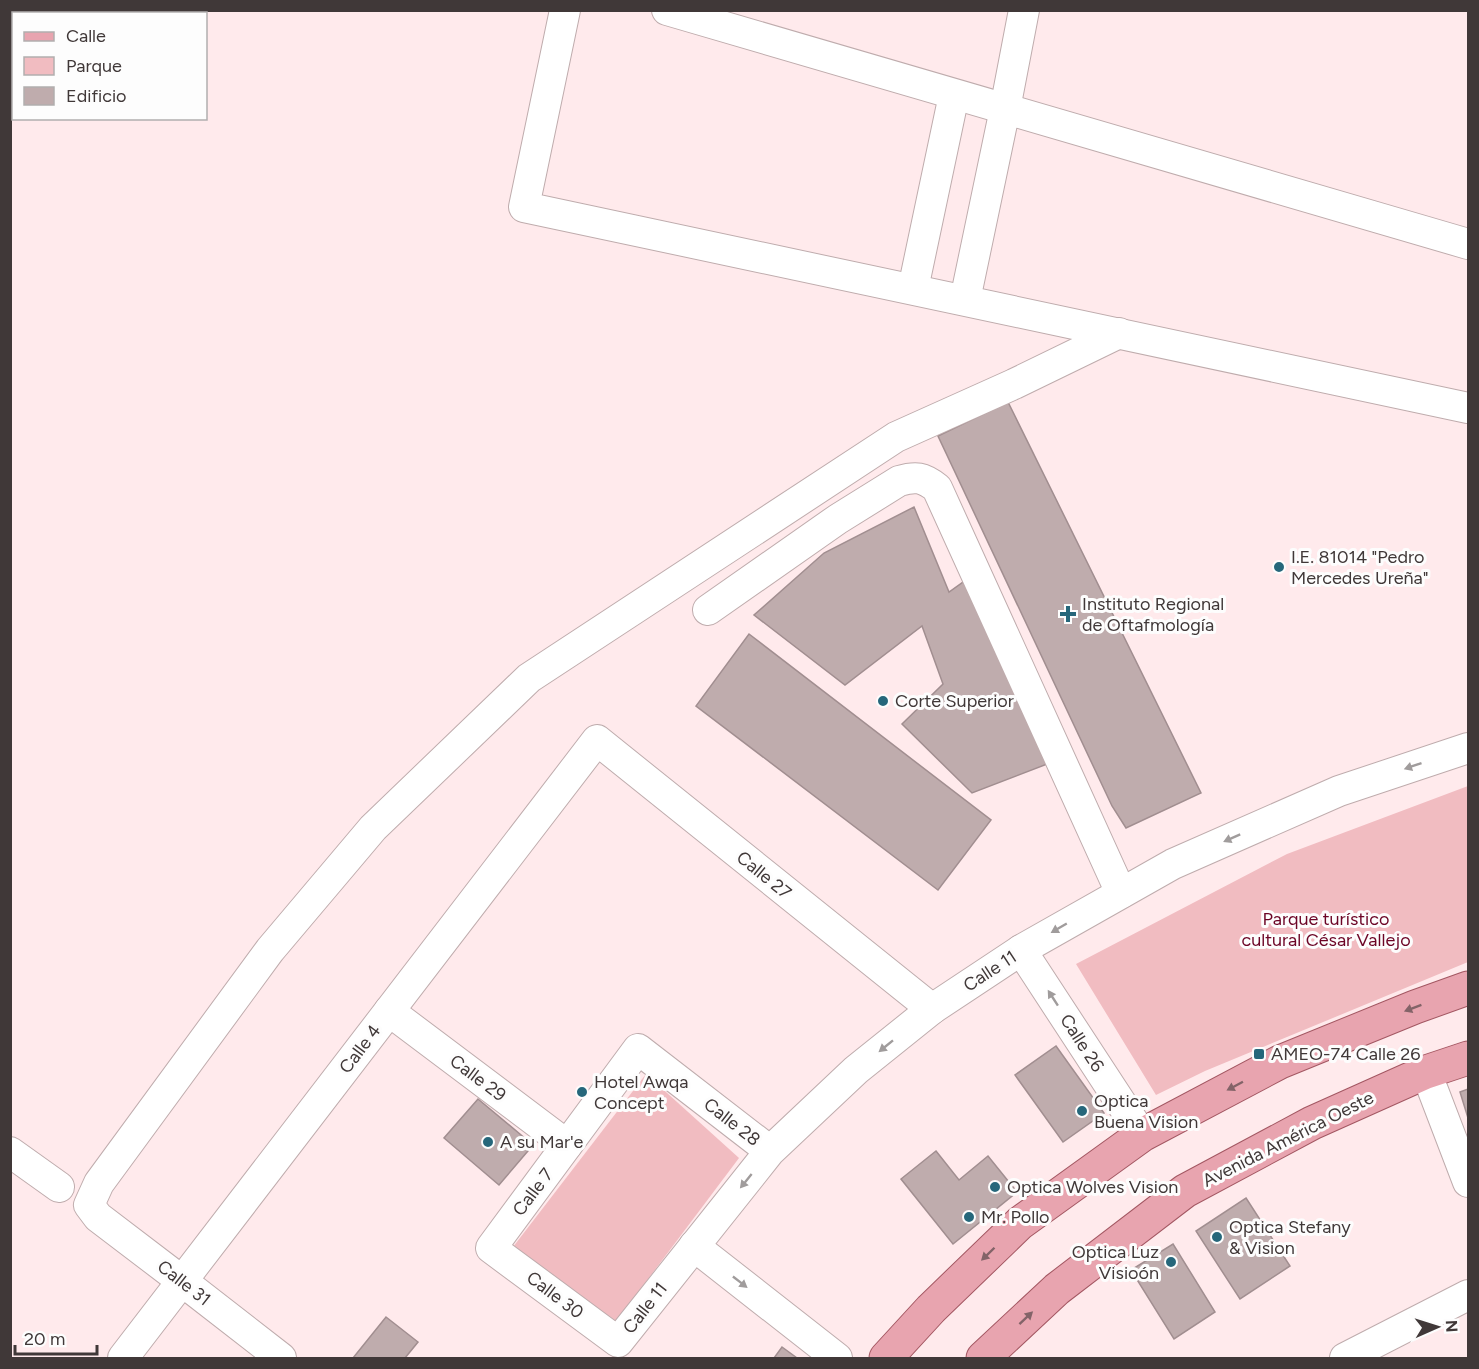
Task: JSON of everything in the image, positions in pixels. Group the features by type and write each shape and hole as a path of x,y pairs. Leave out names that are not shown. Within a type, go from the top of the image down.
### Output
{"main road":[{"path":"886,1359 931,1309 1020,1223 1142,1135 1280,1062 1468,988"},
{"name":"Avenida América Oeste","path":"983,1359 1057,1289 1185,1191 1312,1123 1426,1072 1468,1058"}],"street":[{"path":"565,10 524,207 1468,408"},
{"path":"667,10 1468,244"},
{"path":"965,300 1024,10"},
{"path":"914,289 954,94"},
{"name":"Calle 31","path":"281,1359 98,1217 89,1205 99,1183 270,950 373,828 529,678 896,437 1014,384 1119,333"},
{"path":"708,610 838,519 899,481 921,478 929,482 937,488 1121,893"},
{"name":"Calle 27","path":"597,740 932,1009"},
{"name":"Calle 4","path":"123,1359 597,740"},
{"name":"Calle 11","path":"618,1342 770,1151 856,1070 932,1009 1021,950 1173,864 1339,791 1468,748"},
{"name":"Calle 26","path":"1021,950 1142,1135"},
{"name":"Calle 29","path":"389,1011 567,1145"},
{"name":"Calle 28","path":"638,1049 770,1151"},
{"name":"Calle 7","path":"491,1248 638,1049"},
{"path":"1426,1072 1468,1182"},
{"path":"11,1154 58,1187"},
{"path":"694,1246 837,1359"},
{"name":"Calle 30","path":"491,1248 618,1342"},
{"path":"1345,1359 1468,1295"}],"green space":[{"name":"Parque turístico cultural César Vallejo","path":"1468,786 1468,962 1205,1071 1156,1095 1076,964 1287,854"},
{"path":"646,1074 739,1158 615,1323 513,1247"}],"building":[{"name":"Instituto Regional de Oftafmología","path":"1008,402 1201,793 1126,828 1112,806 938,436"},
{"path":"914,507 949,592 973,575 1055,761 972,793 902,724 943,684 922,626 845,685 754,615 824,553"},
{"path":"749,634 991,820 938,890 696,706"},
{"path":"1056,1046 1104,1113 1063,1142 1015,1075"},
{"path":"1468,1089 1468,1118 1460,1092"},
{"name":"A su Mar'e","path":"478,1099 533,1145 499,1185 444,1138"},
{"path":"936,1151 959,1180 988,1156 1017,1192 953,1244 901,1179"},
{"path":"1246,1198 1290,1266 1240,1299 1196,1231"},
{"path":"1173,1244 1215,1312 1174,1339 1131,1270"},
{"path":"386,1317 418,1342 405,1358 353,1358"},
{"path":"782,1347 797,1358 774,1358"}],"place":[{"name":"I.E. 81014 \"Pedro Mercedes Ureña\"","path":"1279,567"},
{"name":"Instituto Regional de Oftafmología","path":"1068,614"},
{"name":"Corte Superior","path":"883,701"},
{"name":"AMEO-74 Calle 26","path":"1259,1054"},
{"name":"Hotel Awqa Concept","path":"582,1092"},
{"name":"Optica Buena Vision","path":"1082,1111"},
{"name":"A su Mar'e","path":"488,1142"},
{"name":"Optica Wolves Vision","path":"995,1187"},
{"name":"Mr. Pollo","path":"969,1217"},
{"name":"Optica Stefany & Vision","path":"1217,1237"},
{"name":"Optica Luz Visioón","path":"1171,1262"}]}
